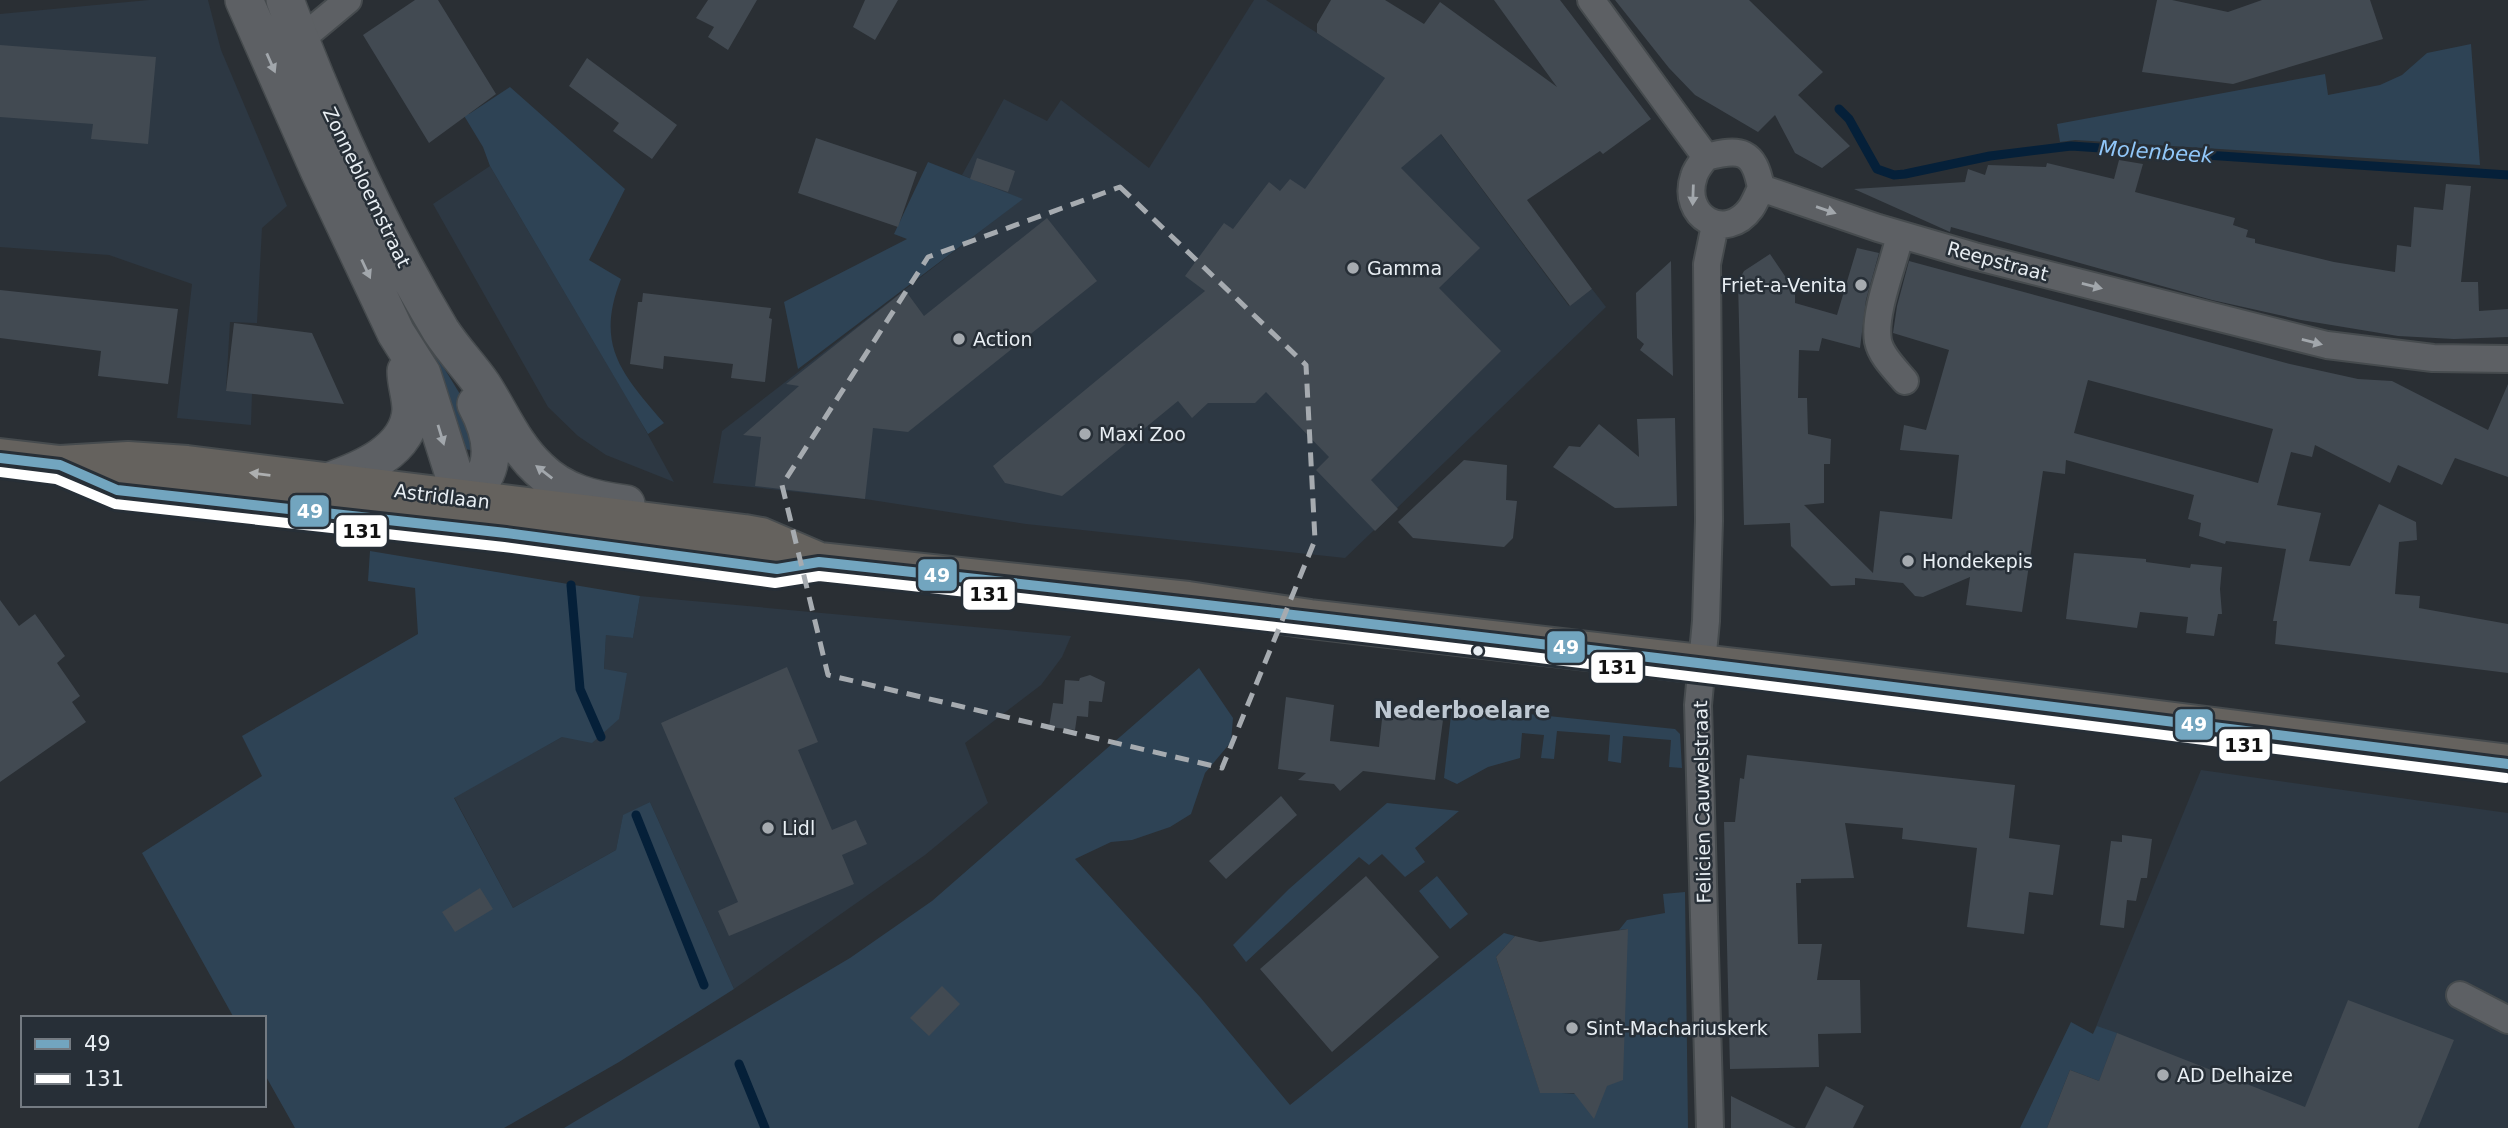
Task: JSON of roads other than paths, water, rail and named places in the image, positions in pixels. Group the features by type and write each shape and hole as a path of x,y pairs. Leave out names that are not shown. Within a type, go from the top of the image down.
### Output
{"main road":[{"name":"Zonnebloemstraat","path":"244,0 319,170 406,352"},
{"name":"Zonnebloemstraat","path":"285,0 340,140 435,319 466,367"},
{"path":"327,482 369,465 402,435 411,411 406,352"},
{"path":"406,352 422,374 459,487 483,532"},
{"path":"404,524 459,487 484,478 491,446 485,421 470,391 466,367"},
{"path":"466,367 481,384 512,436 540,471 585,499 720,517 735,524 744,534"},
{"name":"Astridlaan","path":"0,457 60,465 128,461 187,465 327,482 459,487 761,537 819,562"},
{"name":"Astridlaan","path":"60,465 117,490 777,569 819,562 1188,601 1310,619 1702,663 2508,764"}],"street":[{"path":"300,40 348,0"},
{"path":"1591,0 1706,157"},
{"path":"1730,150 1749,156 1758,168 1761,188 1750,210 1734,222 1715,225 1698,215 1692,206 1693,176 1706,157 1730,150"},
{"name":"Reepstraat","path":"1761,188 1900,235 2327,345 2433,358 2508,359"},
{"name":"Felicien Cauwelstraat","path":"1710,1128 1699,705 1709,521 1707,264 1715,225"},
{"path":"1900,235 1877,327 1878,343 1889,363 1905,380"},
{"path":"2460,995 2508,1020"}],"waterway":[{"name":"Molenbeek","path":"1839,109 1849,119 1877,169 1894,175 1990,156 2071,146 2508,175"},
{"path":"571,585 580,689 601,737"},
{"path":"636,815 704,985"},
{"path":"739,1064 765,1128"}],"place":[{"name":"Gamma","path":"1353,268"},
{"name":"Friet-a-Venita","path":"1861,285"},
{"name":"Action","path":"959,339"},
{"name":"Maxi Zoo","path":"1085,434"},
{"name":"Hondekepis","path":"1908,561"},
{"name":"Lidl","path":"768,828"},
{"name":"Sint-Machariuskerk","path":"1572,1028"},
{"name":"AD Delhaize","path":"2163,1075"}],"district":[{"name":"Nederboelare","path":"1462,710"}]}
